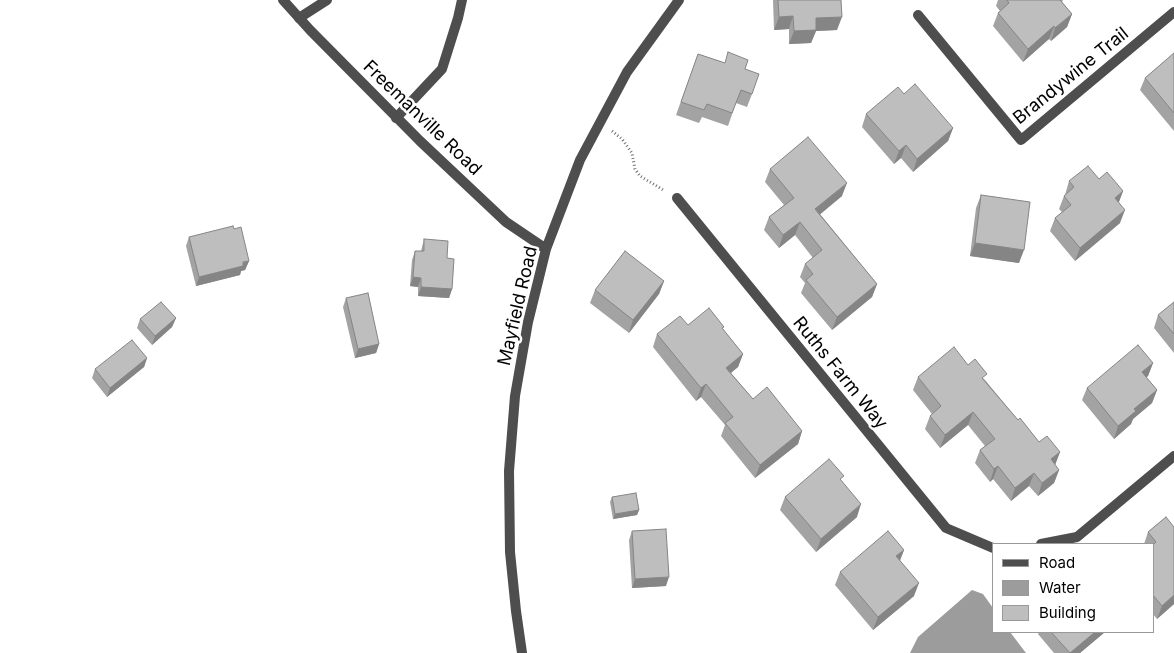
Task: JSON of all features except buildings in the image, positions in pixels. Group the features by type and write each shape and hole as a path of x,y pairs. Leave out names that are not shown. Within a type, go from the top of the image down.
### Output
{"street":[{"name":"Freemanville Road","path":"283,0 396,118 506,222 546,249"},
{"path":"299,18 327,0"},
{"path":"396,118 442,70 462,0"},
{"name":"Mayfield Road","path":"522,653 510,552 509,471 515,396 528,322 546,249 580,160 627,72 679,0"},
{"name":"Brandywine Trail","path":"918,15 1021,140 1174,12"},
{"name":"Ruths Farm Way","path":"677,198 946,528 992,548"},
{"path":"1046,543 1077,537 1174,456"}],"path":[{"path":"597,127 612,131 622,139 632,153 635,169 640,176 677,198"}],"water":[{"path":"972,590 983,594 992,607 992,633 1011,633 1026,653 910,653 918,637"}]}
